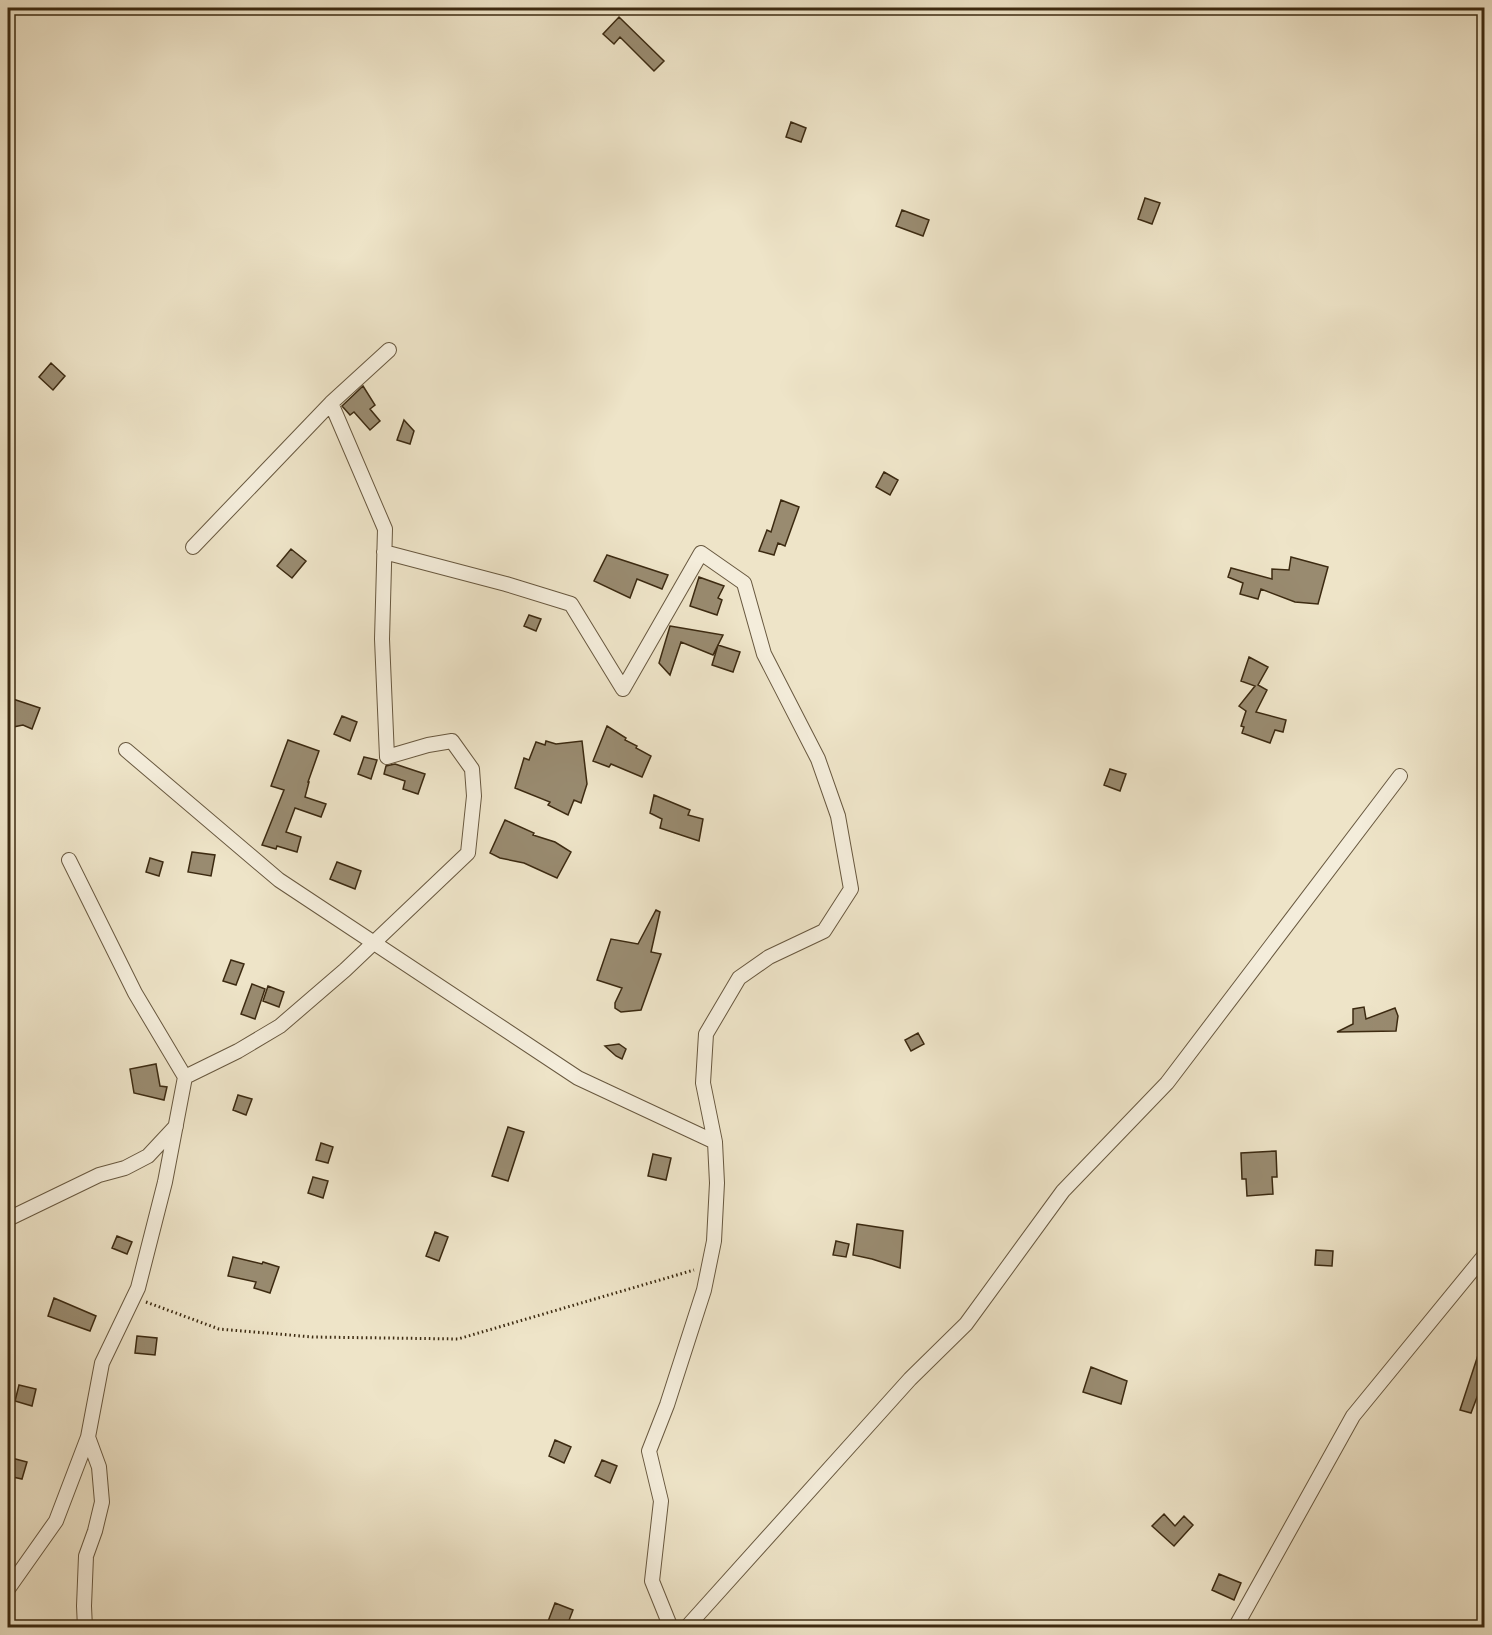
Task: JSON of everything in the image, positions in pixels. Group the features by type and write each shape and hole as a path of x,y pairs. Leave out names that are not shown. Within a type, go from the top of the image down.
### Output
{"street":[{"path":"193,547 331,403 389,350"},
{"path":"185,1077 238,1051 280,1026 374,943 468,853 474,796 472,769 452,741 387,757 382,639 385,529 331,403"},
{"path":"384,552 506,584 571,604 623,689 701,553 744,583 764,654 818,759 838,816 850,889 824,931 769,957 739,978 706,1034 703,1083 715,1142 717,1183 714,1241 704,1290 649,1451 661,1501 652,1581 671,1628"},
{"path":"126,750 279,880 578,1078 715,1142"},
{"path":"686,1628 910,1379 966,1324 1063,1191 1167,1083 1400,776"},
{"path":"8,1589 56,1521 88,1437 102,1363 138,1288 165,1182 185,1077 135,993 69,860"},
{"path":"8,1219 99,1175 125,1168 148,1156 176,1126"},
{"path":"1235,1628 1353,1416 1485,1256"},
{"path":"85,1628 86,1556 102,1502 99,1467 88,1437"}],"path":[{"path":"133,1297 219,1329 313,1337 458,1339 709,1265"}],"building":[{"path":"619,17 664,61 654,71 620,37 614,44 603,34"},
{"path":"791,122 806,128 801,142 786,137"},
{"path":"1145,198 1160,203 1152,224 1138,219"},
{"path":"902,210 929,220 923,236 896,226"},
{"path":"51,363 65,376 53,390 39,377"},
{"path":"363,386 375,405 370,409 380,421 370,430 354,412 350,415 342,406"},
{"path":"404,420 414,431 410,444 397,440"},
{"path":"884,472 898,480 890,495 876,487"},
{"path":"781,500 799,507 785,546 778,543 774,555 759,551 767,530 771,532"},
{"path":"291,549 306,561 292,578 277,566"},
{"path":"607,555 668,575 662,589 637,579 630,598 594,581"},
{"path":"1291,557 1328,567 1318,604 1295,602 1261,589 1258,599 1240,594 1243,583 1228,577 1231,568 1272,579 1272,569 1289,570"},
{"path":"699,577 724,586 718,598 722,600 717,615 690,606"},
{"path":"529,615 541,619 536,631 524,626"},
{"path":"670,626 723,635 713,655 681,642 670,675 659,663"},
{"path":"718,645 740,652 733,672 712,665"},
{"path":"1249,657 1268,667 1258,685 1267,690 1256,712 1286,720 1283,732 1275,730 1270,743 1242,733 1244,727 1241,726 1246,711 1239,706 1255,686 1241,681"},
{"path":"13,699 40,708 32,729 23,725 13,727 10,708"},
{"path":"342,716 357,722 350,741 334,734"},
{"path":"607,726 637,746 636,748 651,756 642,777 611,764 609,767 593,761"},
{"path":"288,740 319,751 305,797 326,804 321,817 295,808 286,832 301,837 297,852 277,846 276,849 262,845 284,790 271,786"},
{"path":"546,741 556,744 582,741 587,784 581,803 574,800 568,815 548,805 550,802 515,788 524,758 529,760 536,742 545,745"},
{"path":"364,757 377,760 371,779 358,774"},
{"path":"395,764 425,774 418,794 403,789 405,781 384,774 386,766"},
{"path":"1110,769 1126,774 1120,791 1104,785"},
{"path":"654,795 690,810 688,815 703,819 699,841 660,828 662,819 650,813"},
{"path":"505,820 534,833 533,835 555,842 571,852 557,878 524,863 500,858 490,853"},
{"path":"192,852 215,855 211,876 188,872"},
{"path":"150,858 163,862 159,876 146,872"},
{"path":"337,862 361,871 355,889 330,879"},
{"path":"656,910 660,912 651,952 661,954 641,1010 621,1012 615,1008 615,1003 622,988 597,980 611,939 638,944"},
{"path":"231,960 244,964 236,985 223,981"},
{"path":"252,984 265,989 255,1019 241,1014"},
{"path":"268,986 284,992 279,1007 263,1001"},
{"path":"1364,1007 1366,1019 1395,1008 1398,1016 1396,1031 1337,1032 1353,1024 1353,1009"},
{"path":"918,1033 924,1044 911,1051 905,1040"},
{"path":"619,1044 626,1049 622,1059 605,1046"},
{"path":"156,1064 160,1086 167,1087 164,1100 134,1093 130,1069"},
{"path":"238,1095 252,1099 246,1115 233,1110"},
{"path":"508,1127 524,1132 508,1181 492,1176"},
{"path":"321,1143 333,1147 328,1163 316,1160"},
{"path":"1276,1151 1277,1177 1272,1177 1273,1194 1247,1196 1246,1179 1242,1179 1241,1153"},
{"path":"653,1154 671,1158 666,1180 648,1176"},
{"path":"313,1177 328,1181 323,1198 308,1193"},
{"path":"857,1224 903,1231 900,1268 853,1255"},
{"path":"435,1232 448,1237 439,1261 426,1256"},
{"path":"117,1236 132,1242 127,1254 112,1248"},
{"path":"836,1241 849,1244 846,1257 833,1255"},
{"path":"1316,1250 1333,1251 1332,1266 1315,1265"},
{"path":"233,1257 279,1267 270,1293 254,1288 256,1282 228,1276"},
{"path":"54,1298 96,1316 90,1331 48,1316"},
{"path":"137,1336 157,1338 155,1355 135,1353"},
{"path":"1482,1343 1485,1344 1485,1376 1471,1413 1460,1410"},
{"path":"1091,1367 1127,1381 1121,1404 1083,1392"},
{"path":"19,1385 36,1389 32,1406 15,1401"},
{"path":"555,1440 571,1447 564,1463 549,1456"},
{"path":"8,1457 27,1462 22,1479 8,1476"},
{"path":"602,1460 617,1466 610,1483 595,1476"},
{"path":"1164,1514 1175,1526 1184,1516 1193,1525 1174,1546 1152,1526"},
{"path":"1219,1574 1241,1583 1234,1600 1212,1590"},
{"path":"555,1603 573,1610 566,1628 547,1624"}]}
